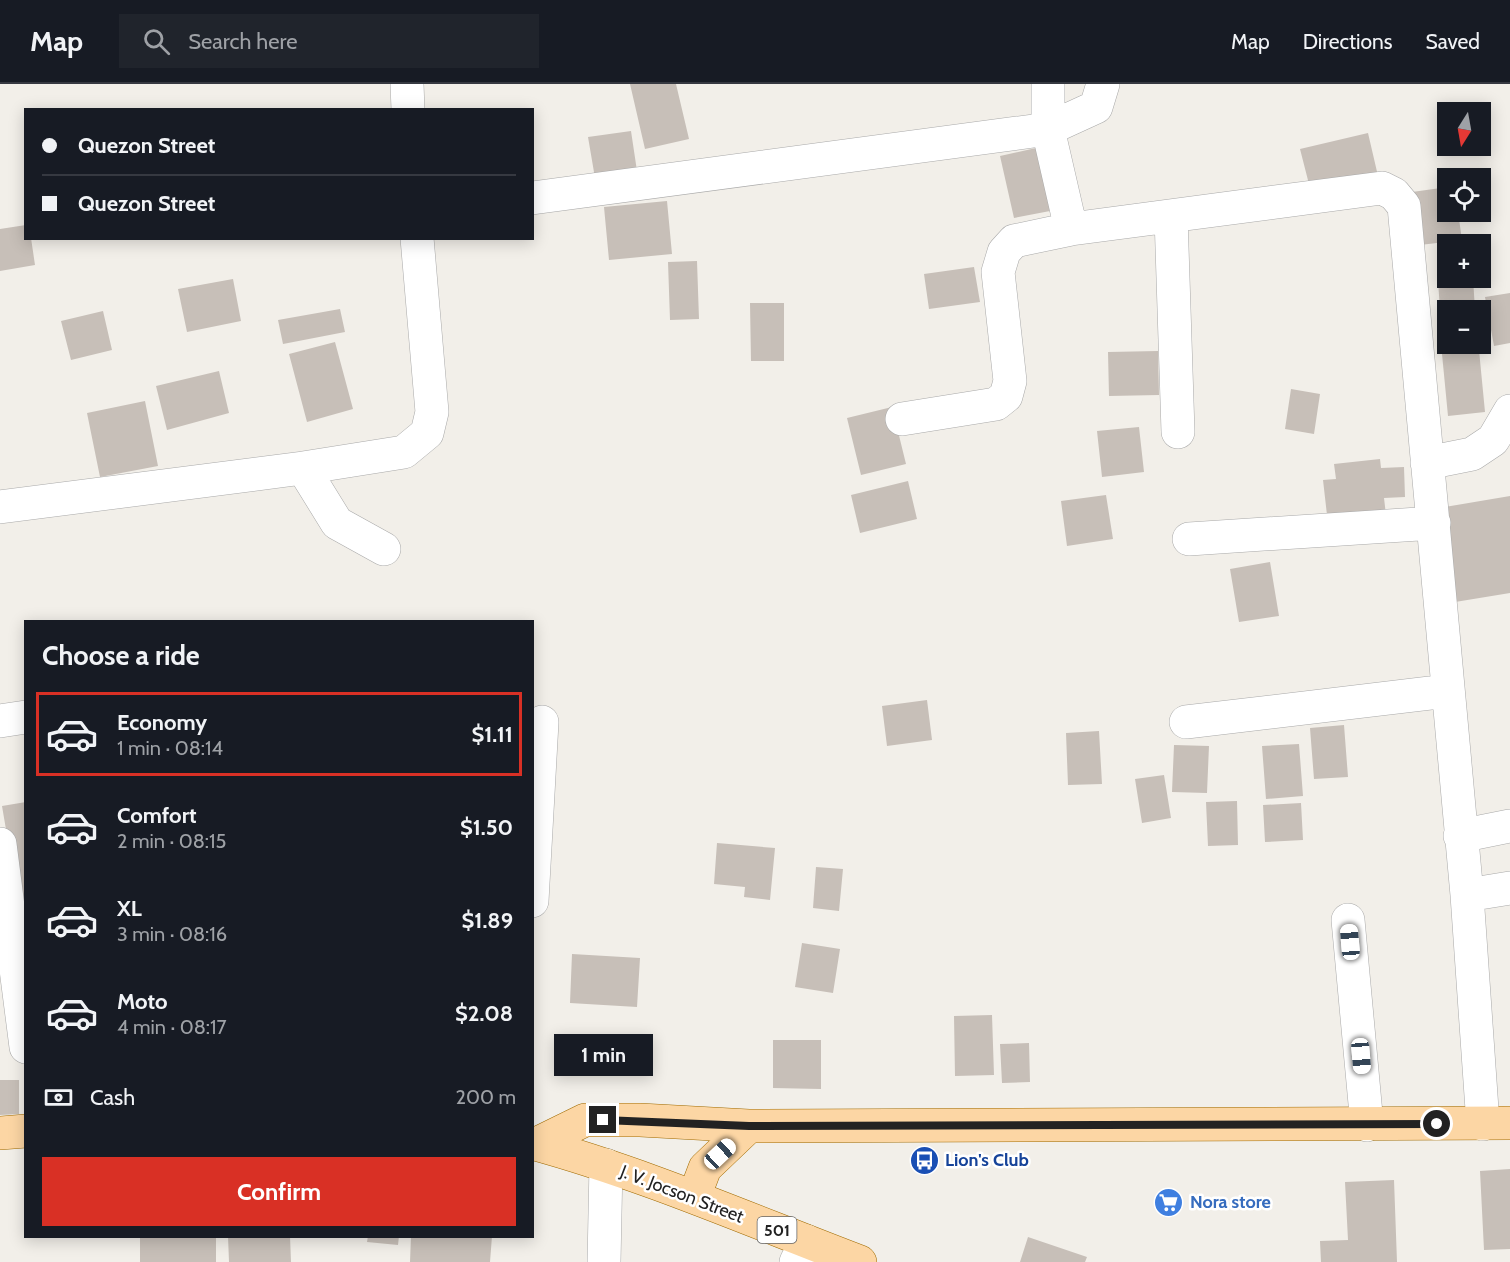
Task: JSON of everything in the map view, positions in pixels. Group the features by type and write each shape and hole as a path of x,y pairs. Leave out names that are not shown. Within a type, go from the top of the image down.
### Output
{"main road":[{"name":"501","path":"534,1144 585,1120 640,1120 749,1126 1497,1123"},
{"path":"694,1197 705,1168 749,1126"},
{"path":"0,1133 24,1131"},
{"name":"J. V. Jocson Street","path":"534,1144 694,1197 801,1252 860,1262"}],"street":[{"path":"407,84 408,108"},
{"path":"1048,84 1048,129 1071,229"},
{"path":"534,198 1048,129 1096,107 1103,84"},
{"path":"902,419 996,404 1006,396 1011,381 998,272 1004,252 1014,241 1071,229 1382,188 1394,194 1404,206 1434,523 1460,836 1497,1123"},
{"path":"1171,216 1178,432"},
{"path":"0,507 303,468 404,452 427,433 432,412 417,240"},
{"path":"1427,464 1472,454 1493,440 1510,411"},
{"path":"303,468 331,517 384,549"},
{"path":"1189,539 1434,523"},
{"path":"1186,722 1447,691"},
{"path":"0,721 24,717"},
{"path":"534,866 542,722"},
{"path":"1460,836 1510,826"},
{"path":"0,844 24,1031"},
{"path":"1467,895 1510,888"},
{"path":"1348,920 1367,1125"},
{"path":"604,1262 606,1166"}],"building":[{"path":"630,84 676,84 689,139 645,149"},
{"path":"631,131 637,171 595,178 588,137"},
{"path":"1368,133 1378,176 1311,192 1300,149"},
{"path":"1036,148 1050,211 1014,218 1000,156"},
{"path":"1437,189 1437,222 1459,222 1461,234 1437,234 1437,243 1420,245 1412,192"},
{"path":"667,201 672,254 609,260 604,207"},
{"path":"24,225 24,240 31,240 35,265 0,271 0,229"},
{"path":"697,261 699,319 670,320 668,262"},
{"path":"974,267 980,302 929,309 924,274"},
{"path":"233,279 241,321 187,332 178,289"},
{"path":"1438,288 1474,288 1474,300 1439,300"},
{"path":"1510,293 1510,343 1494,346 1491,330 1491,300 1486,300 1485,297"},
{"path":"750,303 784,303 784,361 751,361"},
{"path":"340,309 345,332 283,344 278,320"},
{"path":"103,311 112,350 71,360 61,321"},
{"path":"335,342 353,409 307,422 289,354"},
{"path":"1158,351 1159,395 1109,396 1108,352"},
{"path":"1442,354 1479,354 1485,412 1448,416"},
{"path":"219,371 229,413 167,430 156,386"},
{"path":"1291,389 1320,394 1314,434 1285,429"},
{"path":"145,401 158,466 100,477 87,413"},
{"path":"892,407 906,464 861,475 847,418"},
{"path":"1139,427 1144,472 1102,477 1097,431"},
{"path":"1380,459 1381,468 1404,467 1405,497 1384,498 1386,515 1327,515 1323,480 1336,479 1334,464"},
{"path":"908,481 917,519 860,533 851,495"},
{"path":"1106,495 1113,539 1067,546 1061,501"},
{"path":"1510,496 1510,593 1449,603 1433,509"},
{"path":"1270,562 1279,616 1239,622 1230,569"},
{"path":"927,700 932,740 887,746 882,706"},
{"path":"1344,725 1348,777 1314,779 1310,728"},
{"path":"1099,731 1102,784 1068,785 1066,733"},
{"path":"1299,744 1303,796 1266,799 1262,746"},
{"path":"1174,745 1209,746 1207,793 1172,792"},
{"path":"1164,775 1171,818 1142,823 1135,779"},
{"path":"1237,801 1238,845 1208,846 1206,802"},
{"path":"24,802 24,905 19,906 2,806"},
{"path":"1301,803 1303,840 1265,842 1263,805"},
{"path":"717,843 775,848 770,900 744,897 745,887 714,884"},
{"path":"816,867 843,869 839,911 813,908"},
{"path":"802,943 840,949 833,993 795,987"},
{"path":"572,954 640,958 637,1007 570,1003"},
{"path":"992,1015 994,1075 955,1076 954,1016"},
{"path":"773,1040 821,1040 821,1089 773,1088"},
{"path":"1029,1043 1030,1082 1002,1083 1000,1044"},
{"path":"0,1080 19,1080 19,1114 0,1115"},
{"path":"1510,1169 1510,1249 1484,1250 1480,1171"},
{"path":"1394,1180 1397,1262 1321,1262 1320,1241 1348,1240 1345,1182"},
{"path":"1028,1237 1087,1257 1085,1262 1020,1262"},
{"path":"140,1238 216,1238 216,1262 140,1262"},
{"path":"228,1238 290,1238 291,1262 229,1262"},
{"path":"368,1238 399,1238 398,1245 367,1242"},
{"path":"411,1238 492,1238 490,1262 410,1262"}],"place":[{"name":"Lion's Club","path":"924,1160"},
{"name":"Nora store","path":"1169,1202"}],"route":[{"path":"603,1120 749,1126 1437,1124"}]}
